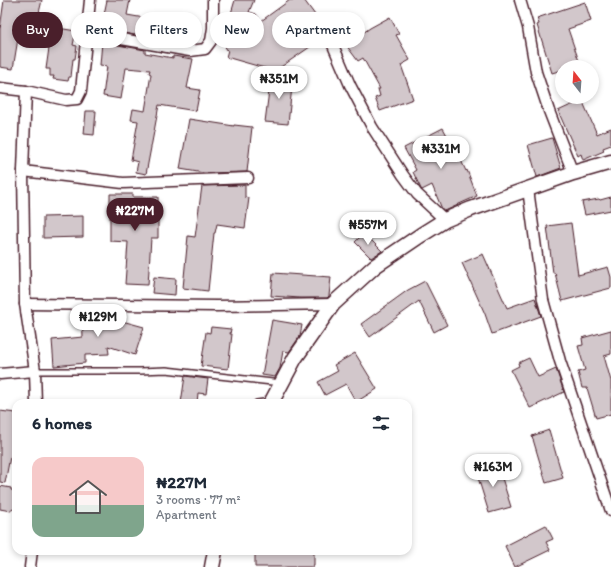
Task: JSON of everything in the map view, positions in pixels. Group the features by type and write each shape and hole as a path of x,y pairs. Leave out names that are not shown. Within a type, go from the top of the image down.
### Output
{"street":[{"path":"89,12 90,0"},
{"path":"127,40 190,52 205,49 211,41 213,28 213,0"},
{"path":"520,0 528,27 536,72 573,173"},
{"path":"0,88 26,91 66,100 77,99 82,91 86,48"},
{"path":"334,48 350,85 372,127 417,194 445,220"},
{"path":"26,91 23,171 25,304 34,372 36,399"},
{"path":"273,399 295,358 332,304 375,266 445,220 528,188 611,162"},
{"path":"23,171 123,183 248,178"},
{"path":"528,188 543,300 560,361 611,511"},
{"path":"25,304 217,306 332,304"},
{"path":"0,374 34,372"},
{"path":"30,567 32,555"},
{"path":"212,567 214,555"}],"lane":[{"path":"34,372 166,370 282,383"}],"building":[{"path":"4,0 42,0 39,12 12,12 12,48 16,48 13,69 0,67 0,29"},
{"path":"107,0 130,0 127,15 127,12 105,12"},
{"path":"235,0 254,0 249,12 231,12"},
{"path":"290,0 304,0 313,12 273,12"},
{"path":"585,2 591,21 568,29 579,60 555,60 555,72 552,73 537,25 539,24 537,18"},
{"path":"272,13 272,48 308,48 275,71 226,57 228,50 225,49 264,48 264,19"},
{"path":"127,15 135,16 135,35 127,34"},
{"path":"390,17 399,34 396,35 410,60 401,65 413,99 380,111 375,98 380,96 378,89 380,89 363,58 358,61 348,48 365,48 365,32"},
{"path":"63,29 71,30 71,48 77,48 75,59 73,59 71,77 69,77 68,81 53,79 54,76 50,76 50,69 46,69 49,48 63,48"},
{"path":"127,47 145,50 145,53 173,58 173,56 193,59 187,88 200,90 196,111 159,105 146,174 136,172 138,162 131,160 138,121 131,120 133,109 145,111 151,74 149,73 150,70 126,68 121,99 103,96 107,66 100,65 101,48 127,48"},
{"path":"271,75 293,77 288,124 265,122"},
{"path":"573,104 584,104 597,134 611,128 611,145 603,148 604,151 583,160 581,154 578,156 558,111"},
{"path":"86,111 96,111 94,135 84,134"},
{"path":"189,119 234,126 252,127 247,172 204,173 180,169"},
{"path":"443,128 466,171 467,170 477,196 445,211 442,209 432,185 422,190 421,189 413,172 416,170 404,148"},
{"path":"552,138 561,168 537,177 528,145"},
{"path":"245,185 245,197 249,198 245,228 217,224 214,233 208,291 183,288 188,236 195,237 202,186"},
{"path":"110,194 133,194 133,197 158,197 158,238 151,238 148,285 125,284 128,242 110,241"},
{"path":"611,197 611,210 585,215 582,202"},
{"path":"83,216 83,237 43,238 43,217"},
{"path":"571,223 578,275 608,267 611,277 611,288 562,301 555,273 553,273 547,226"},
{"path":"364,233 382,251 371,258 355,242"},
{"path":"483,254 507,308 535,298 541,316 492,334 485,314 462,263"},
{"path":"273,273 331,277 329,296 327,298 300,298 271,296"},
{"path":"154,277 176,279 175,295 152,293"},
{"path":"425,281 447,325 434,332 419,301 370,337 361,324 408,290"},
{"path":"82,311 125,312 122,321 144,327 135,355 108,346 109,354 85,355 85,363 54,366 52,340 83,337"},
{"path":"272,320 302,325 300,336 289,352 283,351 280,368 275,377 262,375"},
{"path":"211,327 231,329 230,334 232,334 228,369 201,366 206,332 210,333"},
{"path":"611,330 611,354 604,356 611,381 611,414 596,418 587,388 582,388 578,372 585,370 578,346 583,345 582,338"},
{"path":"355,353 377,389 361,399 354,399 346,384 325,395 318,382 338,371 334,365"},
{"path":"529,358 538,377 556,369 564,392 530,408 511,370 519,366 518,363"},
{"path":"185,376 208,379 206,394 198,393 197,399 182,399"},
{"path":"0,411 12,412 12,457 10,457 5,483 0,482"},
{"path":"549,430 563,478 546,483 532,436"},
{"path":"497,462 511,507 489,513 475,468"},
{"path":"0,486 11,488 12,509 11,511 0,509"},
{"path":"546,525 553,539 546,542 550,550 515,567 505,546"},
{"path":"255,555 314,555 313,567 255,567"}]}
